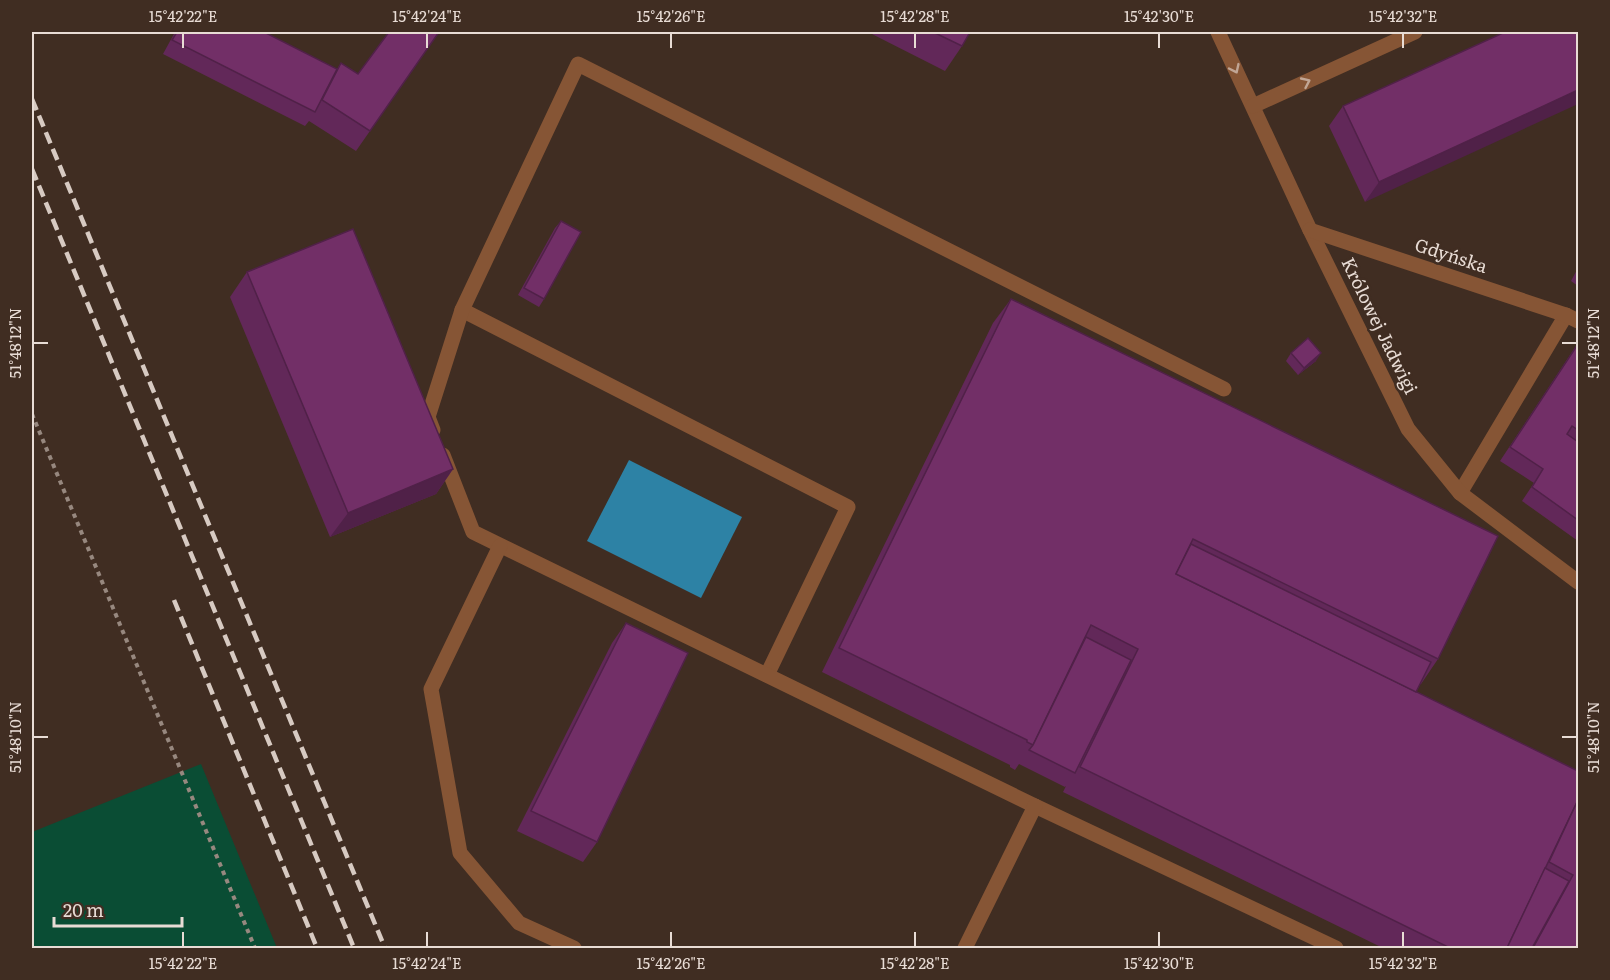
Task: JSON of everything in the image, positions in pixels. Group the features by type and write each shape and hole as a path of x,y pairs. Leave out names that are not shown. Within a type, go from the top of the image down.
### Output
{"street":[{"name":"Królowej Jadwigi","path":"1218,32 1310,230 1408,429 1460,493 1578,582"},
{"path":"1253,106 1415,32"},
{"path":"1224,389 578,64 462,310 428,417 473,532 1035,806 1336,948"},
{"name":"Gdyńska","path":"1310,230 1572,318"},
{"path":"462,310 849,507 767,675"},
{"path":"1460,493 1572,318"},
{"path":"501,546 432,689 460,853 519,923 574,948"},
{"path":"964,948 1035,806"}],"path":[{"path":"32,414 255,948"}],"green space":[{"path":"201,764 277,948 32,948 32,832"}],"water":[{"path":"629,460 742,517 701,598 587,541"}],"building":[{"path":"177,32 264,32 337,69 315,112 172,40"},
{"path":"389,32 439,32 370,131 322,100 341,63 358,74"},
{"path":"933,32 970,32 962,46"},
{"path":"1505,32 1578,32 1578,90 1379,182 1343,106"},
{"path":"561,221 581,232 544,299 524,288"},
{"path":"353,229 453,469 348,513 247,272"},
{"path":"1011,299 1498,536 1438,659 1193,539 1176,574 1578,771 1578,800 1507,948 1450,948 1080,767 1138,649 1091,625 1033,745 839,648"},
{"path":"1308,338 1321,353 1304,368 1291,353"},
{"path":"1578,344 1578,430 1572,426 1567,434 1578,442 1578,520 1532,487 1543,469 1510,447"},
{"path":"1191,544 1431,662 1416,692 1176,574"},
{"path":"626,623 688,653 597,842 531,811"},
{"path":"1086,637 1131,660 1075,773 1029,750"},
{"path":"1578,800 1578,948 1533,948 1573,875 1549,862"},
{"path":"1545,868 1569,881 1532,948 1507,948"}],"railway":[{"path":"32,99 385,948"},
{"path":"32,169 354,948"},
{"path":"174,600 317,948"}]}
